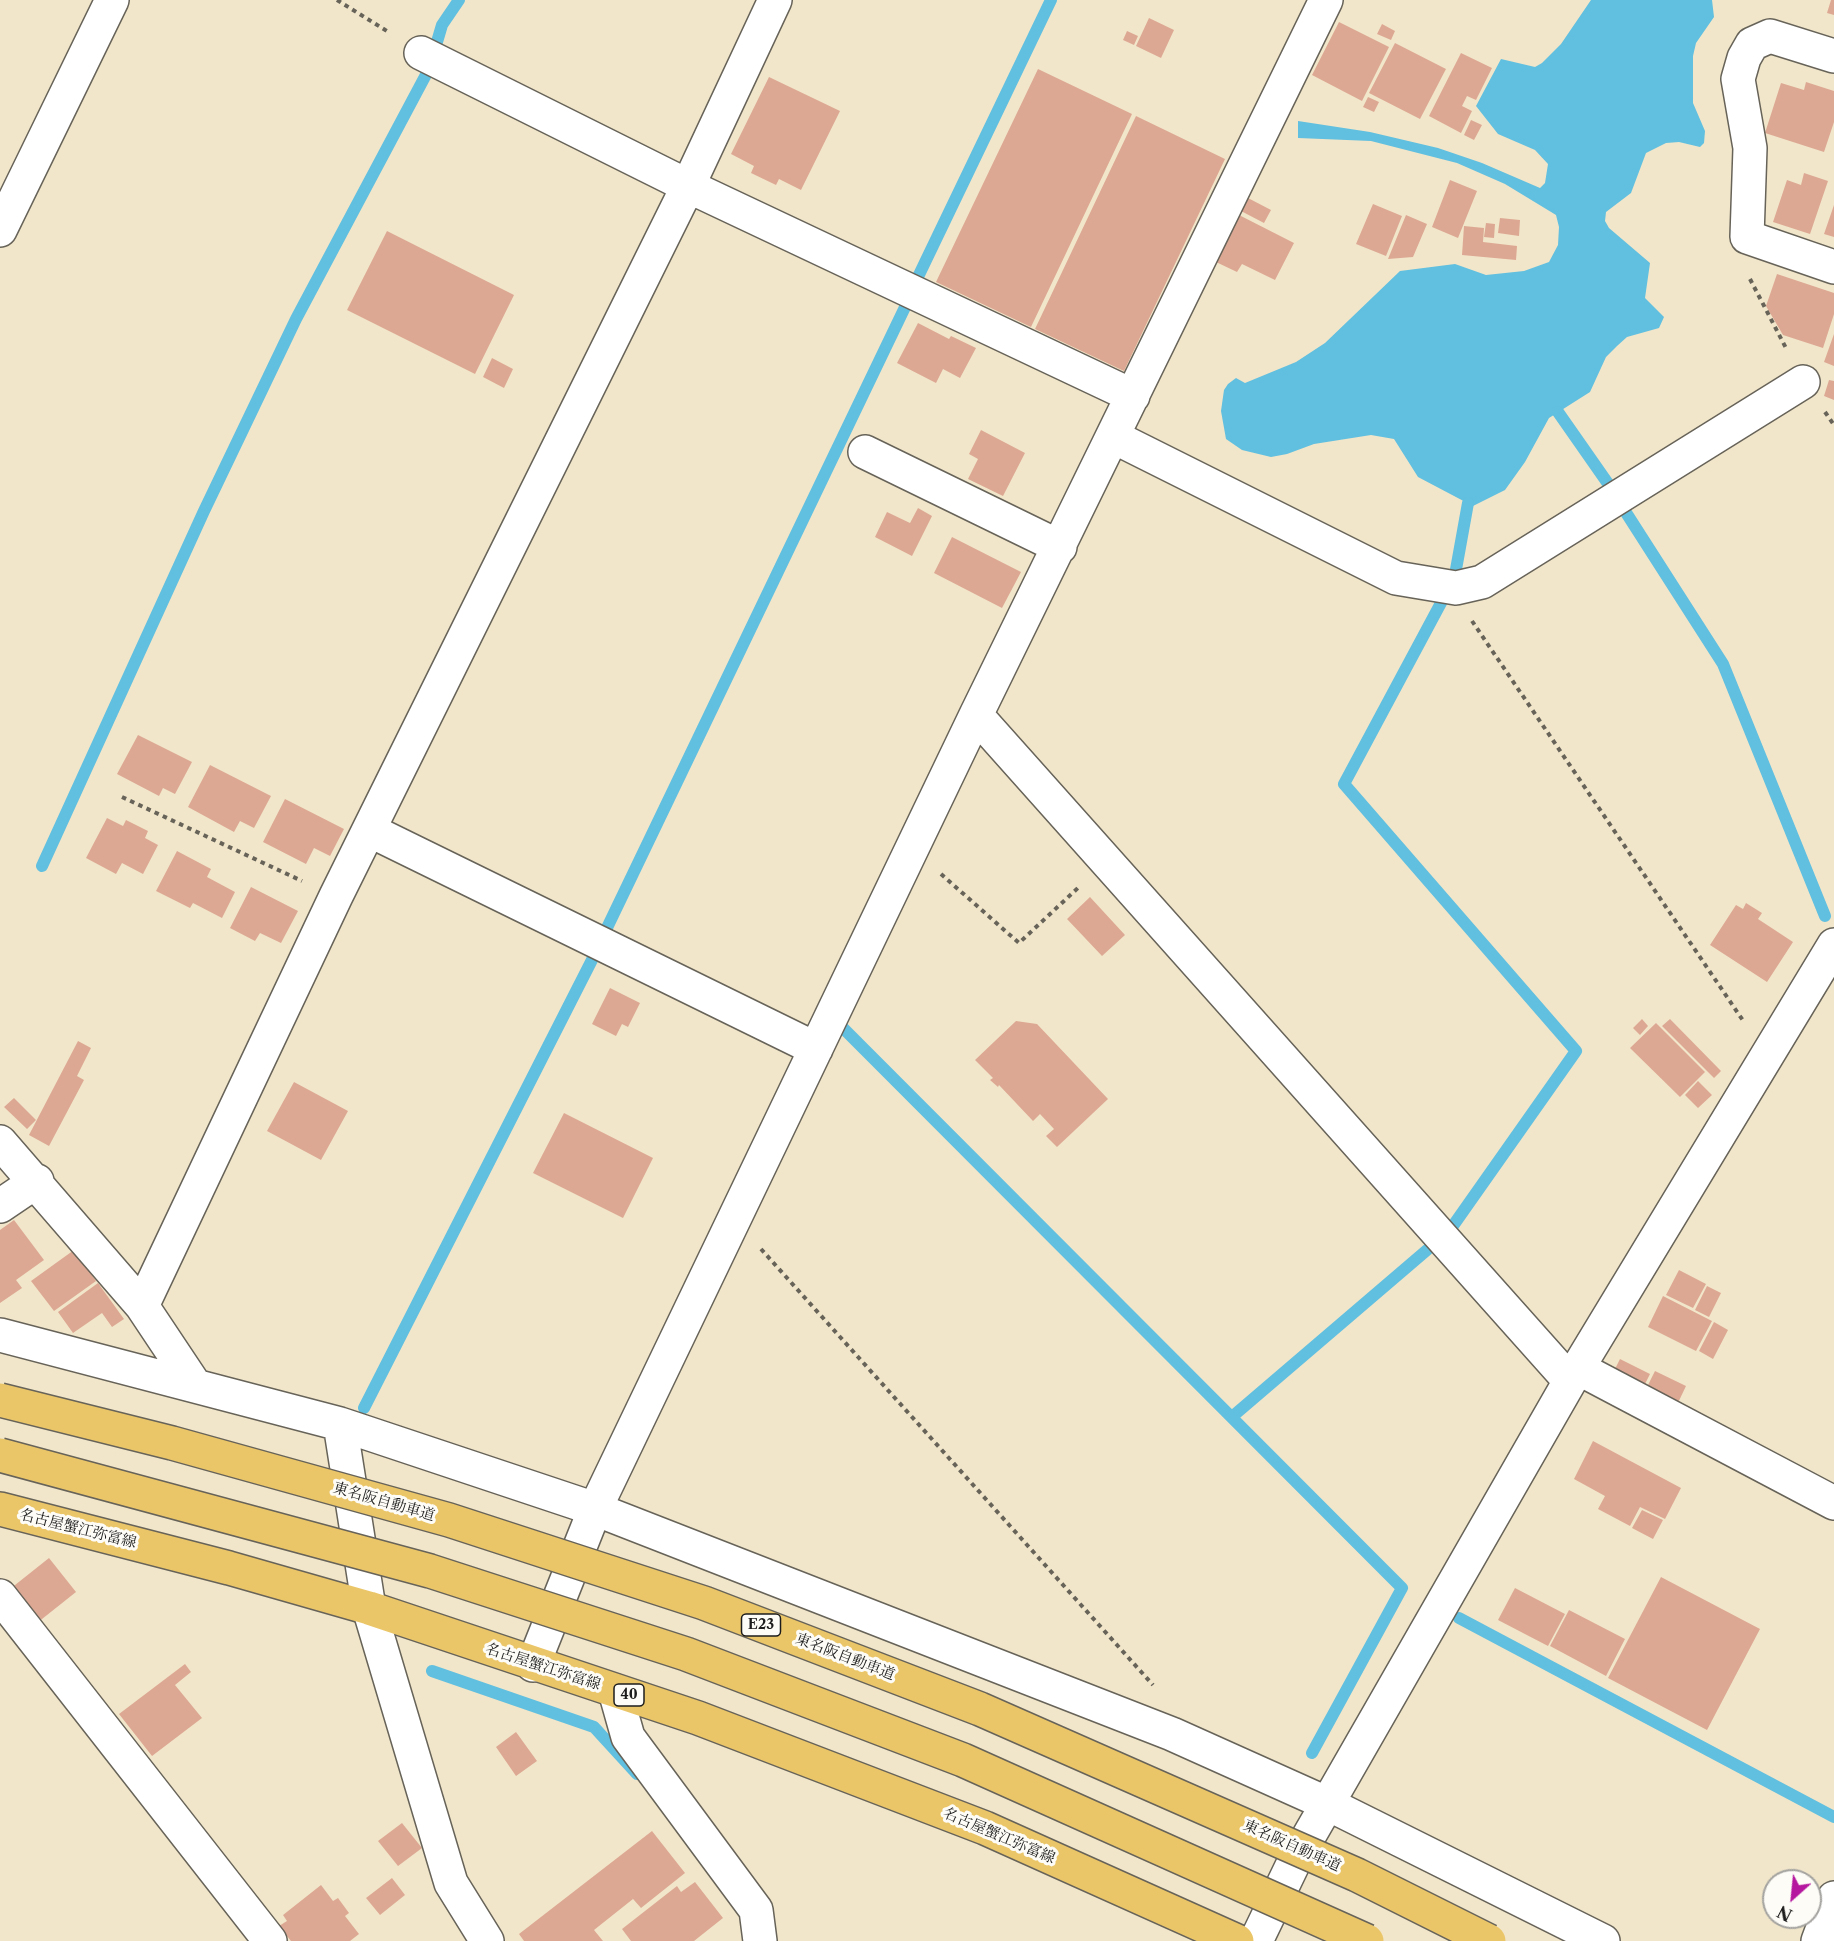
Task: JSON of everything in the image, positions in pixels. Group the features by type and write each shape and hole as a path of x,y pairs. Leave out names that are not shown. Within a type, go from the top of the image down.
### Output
{"main road":[{"name":"東名阪自動車道","path":"0,1400 172,1443 438,1517 704,1604 980,1709 1357,1875 1489,1941"},
{"path":"0,1455 430,1571 686,1654 963,1760 1366,1941"},
{"name":"名古屋蟹江弥富線","path":"0,1509 229,1568 369,1608 533,1665 698,1718 985,1828 1237,1941"}],"street":[{"path":"0,230 112,0"},
{"path":"142,1306 336,896 688,186 776,0"},
{"path":"533,1665 595,1509 976,715 1326,0"},
{"path":"1834,56 1770,36 1752,44 1744,58 1738,79 1750,148 1747,237 1834,267"},
{"path":"434,60 688,186 1133,396"},
{"path":"1114,437 1396,578 1455,588 1482,582 1803,382"},
{"path":"865,452 1060,547"},
{"path":"976,715 1574,1375 1834,1503"},
{"path":"369,830 816,1049"},
{"path":"1256,1941 1294,1862 1574,1375 1834,945"},
{"path":"0,1142 37,1181 142,1306 194,1384"},
{"path":"0,1206 37,1181"},
{"path":"0,1335 340,1424 595,1509 1172,1734 1328,1804 1603,1941"},
{"path":"340,1424 369,1608 451,1883 487,1941"},
{"path":"0,1596 270,1941"},
{"path":"615,1691 628,1737 756,1910 760,1941"},
{"path":"1818,1941 1834,1898"}],"path":[{"path":"337,0 434,60"},
{"path":"1747,237 1733,244 1803,382 1834,425"},
{"path":"1455,588 1468,615 1766,1054"},
{"path":"122,797 336,896"},
{"path":"913,848 1019,943 1107,861"},
{"path":"734,1220 1166,1700 1172,1734"}],"water":[{"path":"1591,0 1712,0 1714,17 1696,43 1693,56 1693,103 1705,131 1704,143 1700,147 1679,142 1666,143 1646,153 1631,193 1606,212 1605,221 1609,228 1650,263 1645,298 1664,317 1659,328 1627,337 1617,346 1606,357 1590,392 1549,418 1525,462 1505,490 1473,506 1418,477 1394,439 1371,435 1314,444 1271,457 1242,450 1226,439 1221,411 1224,390 1228,384 1236,378 1245,383 1296,362 1325,343 1400,271 1455,264 1486,275 1524,271 1549,262 1558,245 1559,227 1556,215 1505,184 1457,163 1371,141 1298,138 1298,121 1370,132 1438,148 1482,163 1540,188 1545,183 1548,164 1535,150 1498,134 1476,106 1501,59 1535,67 1542,63 1561,44"}],"building":[{"path":"1831,0 1834,0 1834,15 1827,13"},
{"path":"1149,18 1174,30 1161,58 1136,46"},
{"path":"1339,22 1389,47 1362,101 1312,75"},
{"path":"1382,24 1395,31 1391,40 1377,34"},
{"path":"1127,31 1138,36 1134,45 1123,40"},
{"path":"1395,43 1446,69 1420,119 1369,93"},
{"path":"1461,53 1492,68 1476,100 1467,96 1462,106 1472,111 1461,133 1429,116"},
{"path":"1038,69 1132,114 1031,327 936,282"},
{"path":"769,77 840,111 801,190 779,179 776,185 751,173 754,166 731,154"},
{"path":"1806,82 1834,91 1834,122 1824,152 1765,133 1781,83 1804,90"},
{"path":"1368,97 1379,102 1374,112 1363,107"},
{"path":"1136,116 1225,159 1124,371 1035,329"},
{"path":"1471,120 1482,125 1474,140 1464,135"},
{"path":"1804,173 1828,181 1810,234 1773,222 1787,180 1801,185"},
{"path":"1450,180 1477,191 1458,238 1432,227"},
{"path":"1248,198 1271,210 1264,223 1241,211"},
{"path":"1373,204 1402,216 1386,256 1356,244"},
{"path":"1834,205 1834,237 1824,234"},
{"path":"1239,215 1294,243 1275,280 1242,264 1237,272 1216,262"},
{"path":"1406,215 1427,224 1413,257 1388,259"},
{"path":"1500,218 1520,220 1519,236 1498,233"},
{"path":"1486,223 1495,224 1494,238 1484,237"},
{"path":"1464,226 1484,228 1483,242 1517,246 1516,260 1462,255"},
{"path":"387,231 514,295 475,374 347,310"},
{"path":"1777,274 1834,293 1834,314 1823,348 1783,335 1766,306"},
{"path":"918,323 949,339 951,336 976,348 960,378 943,369 936,383 897,363"},
{"path":"1834,334 1834,366 1824,362"},
{"path":"492,358 513,369 504,388 483,377"},
{"path":"1829,380 1834,381 1834,400 1824,396"},
{"path":"981,430 1025,453 1003,496 968,479 978,459 969,454"},
{"path":"918,508 932,516 912,556 875,537 887,512 910,523"},
{"path":"952,537 1021,572 1002,608 934,573"},
{"path":"138,735 192,762 175,794 163,788 159,796 117,774"},
{"path":"210,765 271,796 254,828 240,821 234,832 188,807"},
{"path":"285,799 344,829 330,856 314,848 306,864 263,842"},
{"path":"107,818 123,826 126,820 148,831 145,838 158,845 143,874 122,863 116,874 86,858"},
{"path":"177,851 211,869 207,877 235,892 222,918 193,903 190,908 156,891"},
{"path":"251,887 298,911 281,943 260,933 255,941 230,928"},
{"path":"1090,897 1125,935 1102,956 1067,919"},
{"path":"1746,903 1762,913 1758,919 1793,942 1767,982 1710,945 1736,905 1743,909"},
{"path":"610,988 640,1003 628,1027 622,1024 616,1036 592,1024"},
{"path":"1642,1019 1648,1026 1640,1035 1633,1028"},
{"path":"1670,1019 1721,1071 1714,1078 1662,1026"},
{"path":"1016,1021 1037,1024 1108,1099 1057,1147 1046,1136 1054,1129 1040,1114 1033,1121 999,1085 998,1087 990,1080 993,1078 975,1060"},
{"path":"1656,1023 1705,1072 1680,1097 1630,1048"},
{"path":"78,1041 91,1048 77,1076 84,1080 49,1146 29,1135"},
{"path":"1698,1081 1712,1095 1698,1108 1685,1095"},
{"path":"294,1082 348,1111 321,1160 267,1131"},
{"path":"14,1098 36,1120 27,1129 4,1107"},
{"path":"564,1113 653,1158 623,1218 533,1173"},
{"path":"14,1220 44,1260 16,1280 22,1288 0,1303 0,1230"},
{"path":"74,1250 96,1281 54,1311 31,1281"},
{"path":"1679,1270 1706,1284 1693,1308 1666,1295"},
{"path":"98,1283 124,1319 112,1327 102,1313 73,1333 58,1312"},
{"path":"1707,1286 1721,1293 1709,1317 1695,1310"},
{"path":"1663,1296 1712,1321 1696,1351 1648,1327"},
{"path":"1714,1322 1728,1330 1713,1359 1699,1351"},
{"path":"1620,1359 1650,1374 1642,1390 1612,1375"},
{"path":"1655,1371 1686,1386 1676,1407 1645,1391"},
{"path":"1593,1441 1681,1488 1665,1519 1640,1507 1630,1526 1598,1509 1605,1496 1574,1479"},
{"path":"1642,1510 1663,1520 1653,1539 1632,1528"},
{"path":"49,1558 76,1592 37,1623 10,1589"},
{"path":"1661,1577 1760,1629 1707,1730 1608,1678"},
{"path":"1515,1588 1565,1614 1548,1646 1498,1620"},
{"path":"1569,1610 1625,1639 1606,1676 1550,1646"},
{"path":"185,1664 191,1672 175,1685 202,1718 152,1756 119,1714"},
{"path":"516,1732 537,1761 516,1776 496,1747"},
{"path":"402,1823 422,1848 398,1866 378,1841"},
{"path":"652,1831 685,1873 641,1908 626,1891 633,1899 594,1930 603,1941 524,1941 519,1934"},
{"path":"392,1878 405,1895 380,1915 366,1898"},
{"path":"695,1882 723,1918 694,1941 631,1941 622,1929 677,1886 681,1892"},
{"path":"321,1885 333,1901 338,1898 349,1913 345,1916 359,1934 350,1941 291,1941 279,1926 287,1921 283,1915"}],"waterway":[{"path":"42,866 204,511 296,319 429,69 442,25 459,0"},
{"path":"917,279 1051,0"},
{"path":"605,932 907,303"},
{"path":"1558,412 1609,485"},
{"path":"1455,575 1468,503"},
{"path":"1625,511 1723,664 1825,916"},
{"path":"1442,601 1344,784 1576,1051 1450,1230"},
{"path":"364,1408 596,952"},
{"path":"842,1027 1402,1588 1312,1753"},
{"path":"1233,1416 1427,1250"},
{"path":"1459,1618 1834,1817"},
{"path":"432,1671 594,1727 637,1774"}]}
